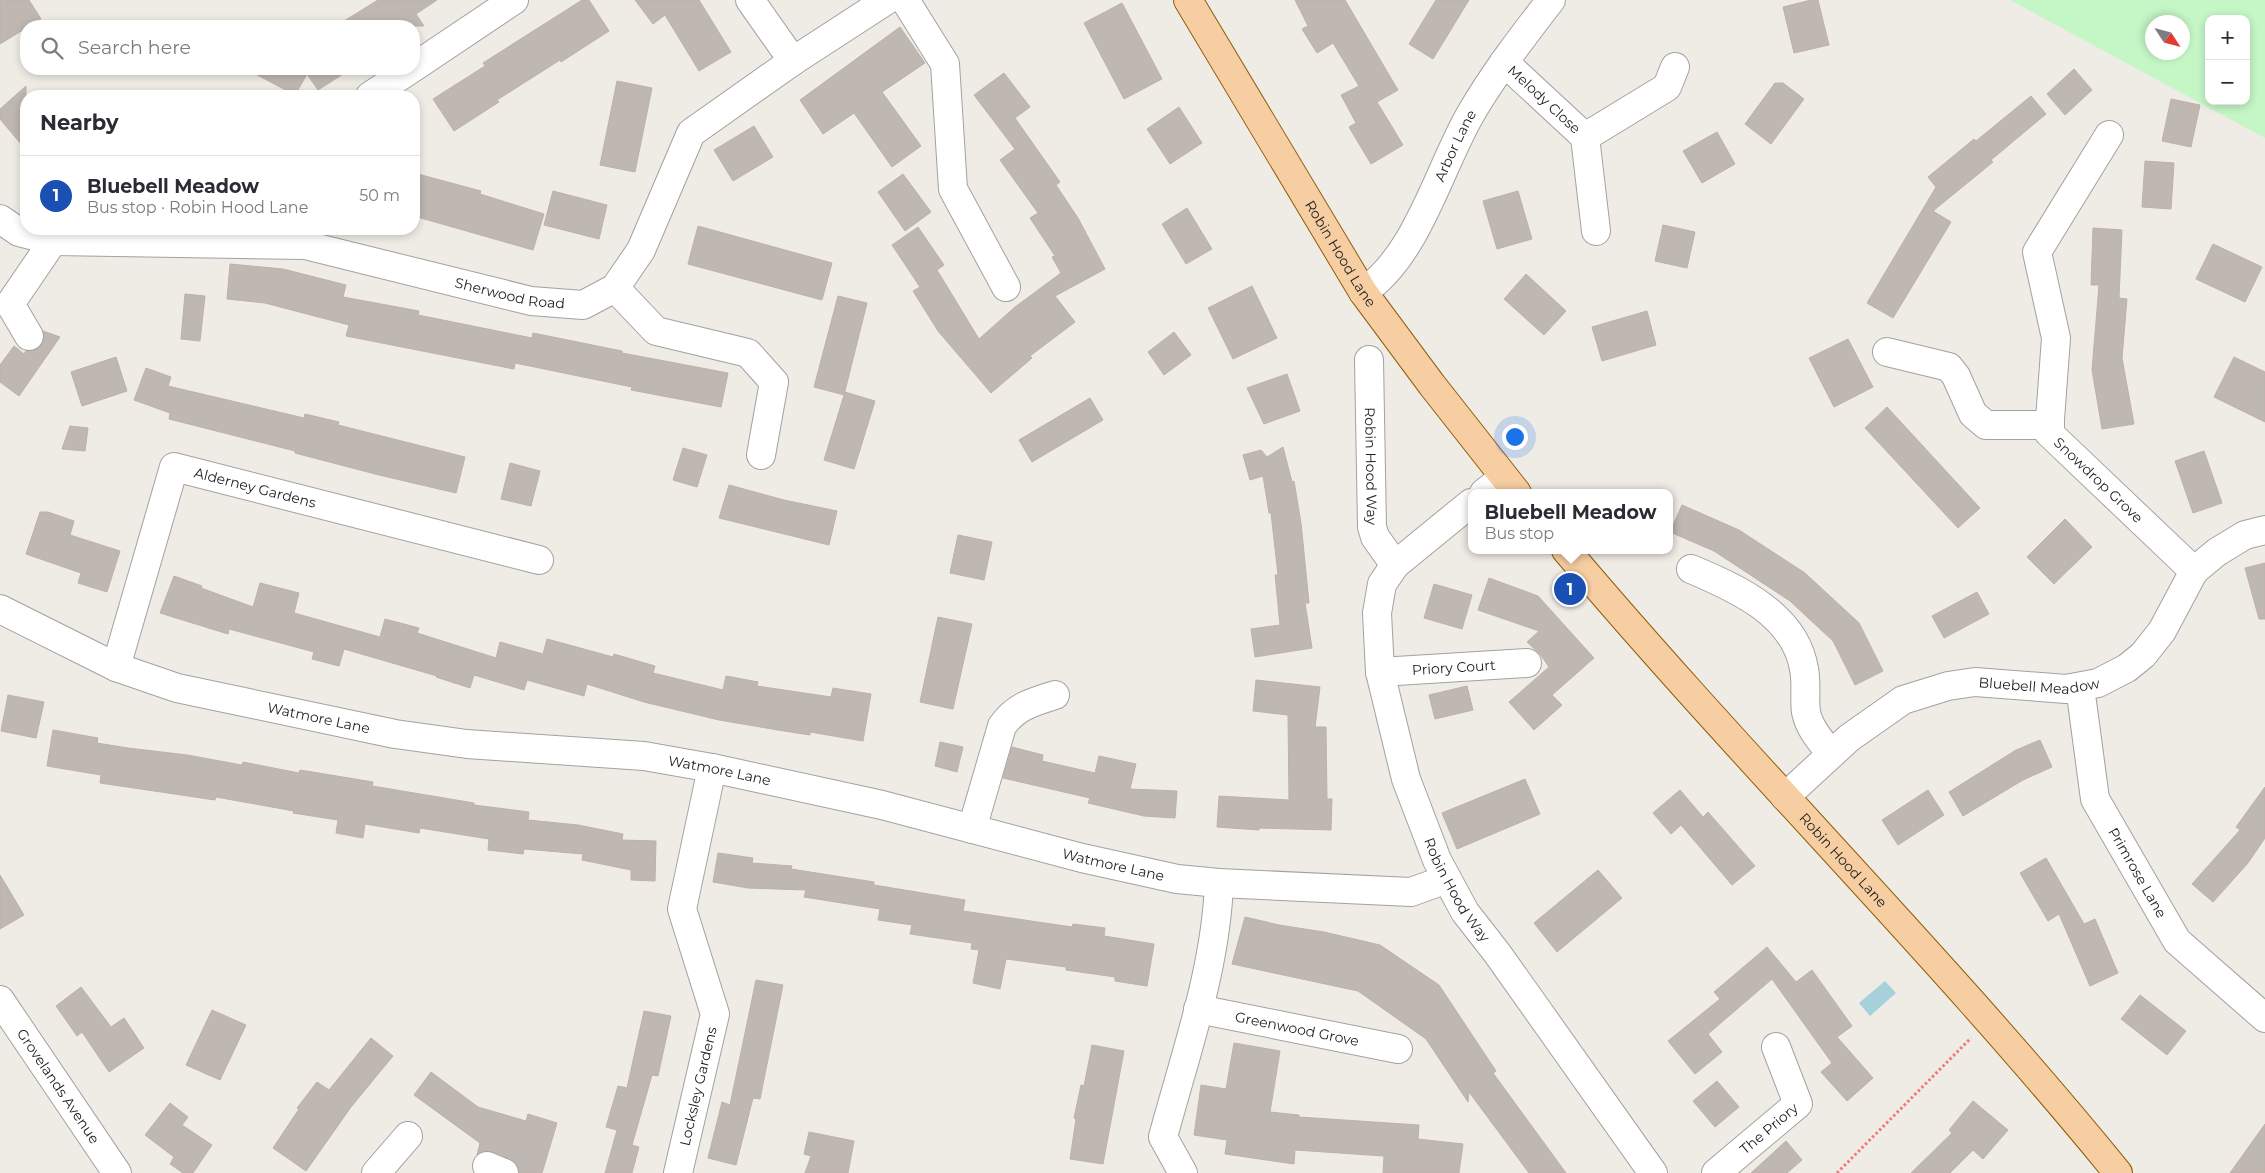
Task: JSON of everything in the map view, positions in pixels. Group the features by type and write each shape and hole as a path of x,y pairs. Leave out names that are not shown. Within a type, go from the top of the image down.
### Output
{"main road":[{"name":"Robin Hood Lane","path":"1188,0 1362,292 1502,487"},
{"name":"Robin Hood Lane","path":"1569,554 1641,639 1989,1020 2118,1173"}],"street":[{"path":"420,63 514,0"},
{"path":"750,0 793,61"},
{"name":"Sherwood Road","path":"30,235 53,241 307,237 531,301 583,305 615,288 641,250 691,133 793,61 887,0"},
{"path":"905,0 945,64 953,189 1006,287"},
{"name":"Arbor Lane","path":"1362,292 1373,285 1391,268 1422,216 1469,115 1504,62 1551,0"},
{"name":"Melody Close","path":"1504,62 1586,137 1596,231"},
{"name":"Melody Close","path":"1586,137 1666,87 1675,67"},
{"path":"379,90 402,75"},
{"name":"Snowdrop Grove","path":"2108,135 2037,252 2056,338 2049,432 2194,571"},
{"name":"Sherwood Road","path":"0,218 20,232"},
{"path":"29,336 10,304 53,241"},
{"path":"615,288 656,331 748,353 774,382 761,455"},
{"path":"1887,352 1948,366 1956,376 1973,414 1986,425 2050,425"},
{"name":"Robin Hood Way","path":"1369,360 1372,527 1375,537 1395,565"},
{"name":"Alderney Gardens","path":"116,667 174,468 539,560"},
{"name":"Robin Hood Way","path":"1468,505 1395,565 1382,584 1378,600 1380,672 1406,779 1437,860 1466,912 1653,1173"},
{"name":"Bluebell Meadow","path":"1784,797 1831,754 1886,710 1903,700 1924,692 1975,682 2001,683 2047,689 2080,688 2098,683 2127,668 2143,655 2171,616 2194,571 2231,543 2245,535 2265,530"},
{"path":"1691,569 1731,586 1771,614 1783,627 1799,650 1804,670 1806,712 1813,730 1831,754"},
{"name":"Watmore Lane","path":"0,609 116,667 177,688 395,734 467,744 644,756 712,768 882,805 1134,870 1177,878 1219,883 1411,892 1447,879"},
{"name":"Priory Court","path":"1380,672 1527,663"},
{"name":"Primrose Lane","path":"2080,688 2095,799 2177,941 2265,1018"},
{"path":"972,829 1002,726 1011,714 1024,705 1055,695"},
{"name":"Locksley Gardens","path":"678,1173 715,1014 682,910 712,768"},
{"path":"1183,1173 1163,1138 1198,1009 1215,934 1219,883"},
{"name":"Grovelands Avenue","path":"0,1000 116,1173"},
{"name":"Greenwood Grove","path":"1198,1009 1398,1050"},
{"name":"The Priory","path":"1716,1173 1798,1104 1776,1047"},
{"path":"376,1173 408,1136"}],"path":[{"path":"1837,1173 1989,1020"}],"green space":[{"path":"2010,0 2265,0 2265,138"}],"water":[{"path":"1885,981 1896,993 1870,1016 1859,1003"}],"building":[{"path":"0,0 29,0 41,19 20,20 20,32 0,44"},
{"path":"378,0 437,0 416,14 420,20 346,20"},
{"path":"582,0 589,0 609,31 497,100 499,102 454,131 433,99 485,66 483,63"},
{"path":"635,0 699,0 731,52 699,71 665,15 653,24"},
{"path":"1295,0 1345,0 1398,90 1377,102 1403,145 1371,164 1349,127 1356,123 1341,95 1359,86 1333,43 1317,53 1302,29 1308,26"},
{"path":"1436,0 1469,0 1433,59 1409,44"},
{"path":"1818,0 1829,45 1794,53 1783,7"},
{"path":"1122,3 1162,79 1124,99 1084,23"},
{"path":"900,27 925,63 882,92 921,146 892,167 854,113 823,134 800,100"},
{"path":"2074,69 2092,90 2065,115 2047,94"},
{"path":"1004,73 1030,107 1015,118 1060,182 1056,185 1078,218 1105,269 1055,296 1075,322 1030,356 1032,358 991,393 938,331 913,291 920,287 892,245 918,227 944,265 937,270 979,339 1015,307 1061,273 1052,257 1055,256 1030,218 1038,213 1000,160 1015,149 974,95"},
{"path":"257,75 306,75 298,90 286,90"},
{"path":"308,75 342,75 318,90"},
{"path":"617,81 652,88 635,172 600,165"},
{"path":"1775,83 1783,83 1804,99 1771,144 1745,124"},
{"path":"20,91 20,143 0,119 0,109"},
{"path":"2031,96 2046,114 1991,160 1993,162 1933,211 1951,222 1893,318 1867,303 1936,187 1928,177"},
{"path":"2171,99 2200,105 2191,147 2162,141"},
{"path":"1179,107 1202,143 1170,164 1147,129"},
{"path":"754,126 773,157 733,181 714,150"},
{"path":"1717,132 1735,164 1702,183 1683,151"},
{"path":"2145,161 2174,163 2171,209 2142,207"},
{"path":"903,174 931,212 905,231 878,192"},
{"path":"420,175 481,191 480,194 544,214 533,250 420,218"},
{"path":"553,191 607,205 599,239 544,225"},
{"path":"1518,191 1532,239 1497,249 1483,201"},
{"path":"1187,208 1212,249 1186,264 1162,224"},
{"path":"1663,225 1695,232 1687,268 1655,261"},
{"path":"698,226 832,263 822,300 688,264"},
{"path":"2093,228 2122,230 2119,298 2127,299 2122,358 2134,424 2102,429 2092,370 2099,285 2091,285"},
{"path":"2213,244 2262,267 2245,302 2196,279"},
{"path":"230,264 283,269 346,285 343,297 419,311 418,315 532,338 533,333 622,351 622,353 728,373 721,407 631,390 632,387 515,363 514,369 346,336 349,325 265,303 227,299"},
{"path":"1526,274 1566,311 1544,335 1504,299"},
{"path":"1252,286 1277,338 1233,359 1208,308"},
{"path":"185,294 205,296 200,341 181,339"},
{"path":"838,296 867,303 844,395 814,387"},
{"path":"1647,311 1656,345 1602,361 1592,327"},
{"path":"43,331 60,337 19,396 0,382 0,365 14,346 24,354 26,351 37,349 43,343"},
{"path":"1174,332 1191,355 1164,375 1148,352"},
{"path":"1848,339 1873,387 1834,407 1809,358"},
{"path":"116,357 127,391 82,406 71,372"},
{"path":"2234,357 2265,372 2265,422 2214,397"},
{"path":"146,368 171,377 168,386 304,418 305,414 339,422 338,425 465,457 456,493 379,475 295,453 295,451 169,419 170,413 134,400"},
{"path":"1287,374 1300,411 1264,424 1247,388"},
{"path":"845,392 875,401 854,469 824,460"},
{"path":"1090,398 1103,420 1032,462 1019,440"},
{"path":"1887,407 1980,508 1958,528 1865,428"},
{"path":"70,426 88,428 85,451 62,449"},
{"path":"1283,447 1292,482 1294,481 1301,523 1309,603 1305,603 1312,648 1255,657 1251,629 1280,625 1275,575 1278,575 1271,513 1269,513 1263,476 1250,480 1243,455 1261,450 1267,457"},
{"path":"683,448 707,455 697,487 673,480"},
{"path":"2204,451 2222,503 2193,513 2175,461"},
{"path":"510,463 540,471 531,506 501,499"},
{"path":"729,485 784,500 837,511 829,545 719,518"},
{"path":"1682,505 1739,530 1805,573 1859,623 1883,671 1855,685 1833,641 1790,601 1714,551 1673,533 1673,525"},
{"path":"40,512 48,512 74,521 70,535 120,551 107,592 78,583 81,573 26,554"},
{"path":"2065,519 2092,547 2054,584 2027,557"},
{"path":"958,535 992,542 984,580 950,573"},
{"path":"2265,563 2265,619 2259,619 2245,568"},
{"path":"174,576 253,607 260,583 299,593 294,613 380,637 385,619 419,628 417,633 496,658 500,642 543,654 547,639 613,657 614,654 655,666 653,673 723,690 726,676 758,682 757,686 831,697 833,688 871,694 863,741 810,732 810,735 719,720 644,702 587,684 584,696 527,680 524,690 474,675 470,688 437,676 344,649 339,666 312,659 314,652 229,629 228,634 160,613"},
{"path":"1489,578 1538,596 1594,658 1552,695 1562,705 1534,730 1509,702 1549,667 1540,654 1527,642 1539,631 1478,610"},
{"path":"1434,584 1472,595 1462,629 1424,618"},
{"path":"1977,592 1989,614 1944,638 1932,616"},
{"path":"938,617 972,624 953,709 920,702"},
{"path":"1256,680 1320,687 1315,727 1326,727 1327,799 1332,799 1331,830 1259,828 1259,830 1217,827 1219,796 1289,800 1288,715 1253,711"},
{"path":"1467,686 1473,710 1435,719 1429,695"},
{"path":"8,695 44,702 36,738 1,731"},
{"path":"53,730 98,738 97,743 187,755 242,765 243,762 299,773 300,770 373,782 372,786 474,803 474,805 529,812 528,820 578,825 623,834 622,840 656,841 655,881 631,880 631,870 582,860 583,854 524,849 523,854 488,850 489,839 420,828 419,833 365,824 363,838 336,833 338,820 216,797 215,800 100,783 101,775 47,766"},
{"path":"2040,740 2052,767 2023,780 1963,816 1949,792 2016,750"},
{"path":"940,742 963,747 957,772 935,766"},
{"path":"1012,747 1043,755 1042,761 1095,773 1099,756 1136,764 1130,789 1177,791 1175,818 1144,816 1088,803 1090,798 1003,778"},
{"path":"1525,779 1540,814 1457,849 1442,813"},
{"path":"2265,787 2265,838 2248,863 2213,902 2192,884 2240,830 2236,827"},
{"path":"1680,790 1703,817 1708,812 1755,866 1732,885 1681,825 1671,834 1653,813"},
{"path":"1928,790 1944,815 1898,845 1882,820"},
{"path":"718,853 753,858 752,863 792,866 791,869 874,882 874,885 965,900 963,911 1072,927 1073,924 1105,928 1104,936 1154,944 1147,986 1115,981 1115,977 1066,970 1066,967 1006,959 1000,989 973,983 979,950 971,949 972,943 910,934 912,925 878,920 880,909 804,897 806,890 748,888 713,882"},
{"path":"2046,858 2084,924 2095,919 2118,973 2090,986 2059,914 2048,921 2020,873"},
{"path":"1598,870 1622,898 1557,952 1534,923"},
{"path":"0,875 24,915 0,929"},
{"path":"1245,917 1380,945 1439,985 1496,1071 1493,1073 1566,1173 1529,1173 1469,1092 1468,1102 1426,1039 1358,991 1232,964"},
{"path":"1767,947 1796,982 1812,970 1852,1026 1837,1037 1873,1078 1847,1101 1821,1072 1832,1063 1772,979 1708,1034 1722,1052 1695,1074 1668,1041 1720,999 1714,992"},
{"path":"756,980 783,985 760,1099 753,1098 736,1165 708,1158 722,1102 730,1105"},
{"path":"81,987 111,1027 124,1018 144,1048 109,1072 82,1032 77,1036 56,1006"},
{"path":"2140,995 2186,1031 2167,1055 2121,1019"},
{"path":"212,1010 246,1025 220,1080 186,1065"},
{"path":"644,1011 671,1016 658,1076 652,1075 632,1145 639,1147 632,1173 605,1173 617,1130 606,1127 618,1086 627,1088"},
{"path":"371,1038 393,1056 351,1107 306,1171 273,1148 299,1109 297,1108 317,1082 329,1090"},
{"path":"1234,1043 1280,1051 1270,1112 1299,1115 1299,1117 1419,1125 1418,1139 1463,1144 1459,1173 1383,1173 1384,1156 1295,1150 1294,1164 1225,1154 1227,1140 1194,1135 1201,1085 1226,1089"},
{"path":"1092,1045 1124,1051 1103,1164 1070,1159 1076,1119 1074,1118 1081,1085 1084,1086"},
{"path":"431,1072 478,1107 526,1121 528,1114 557,1123 542,1173 519,1173 516,1163 493,1152 484,1151 477,1155 480,1143 414,1095"},
{"path":"1717,1081 1739,1107 1715,1127 1693,1101"},
{"path":"1973,1101 2008,1130 1983,1159 1973,1150 1950,1173 1911,1173 1952,1133 1949,1130"},
{"path":"170,1103 188,1117 182,1125 212,1145 193,1173 183,1173 170,1164 174,1157 145,1135"},
{"path":"2265,1124 2265,1173 2230,1173"},
{"path":"809,1132 854,1141 848,1173 805,1173 811,1156 804,1154"},
{"path":"1786,1141 1802,1160 1787,1173 1751,1173"}],"place":[{"name":"Bluebell Meadow","path":"1570,589"}]}
